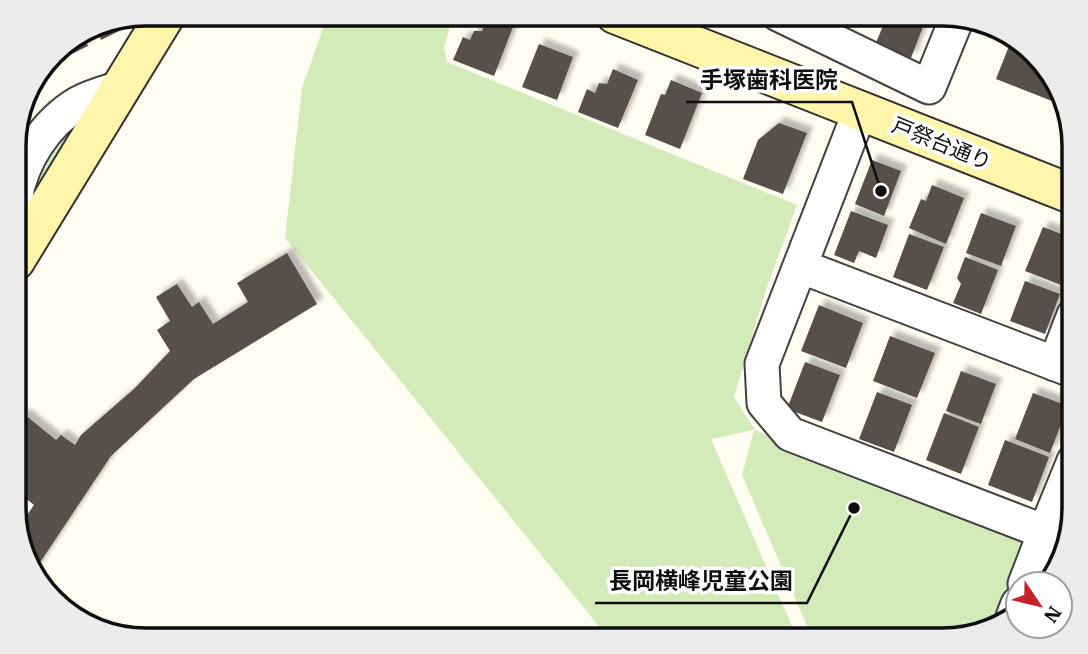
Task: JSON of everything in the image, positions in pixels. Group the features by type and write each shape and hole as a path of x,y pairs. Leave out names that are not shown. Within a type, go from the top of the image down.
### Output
{"street":[{"path":"26,235 159,26"},
{"name":"戸祭台通り","path":"645,26 1061,190"},
{"path":"803,26 929,87 953,27"},
{"path":"26,162 44,133 79,103 120,88"},
{"path":"860,111 762,364 764,403 790,434 1045,532"},
{"path":"800,266 1061,367"},
{"path":"1030,570 1061,493"}],"green space":[{"path":"324,26 450,26 444,47 447,62 797,205 765,293 734,397 755,430 1036,541 1024,570 1004,570 1004,611 965,625 807,627 742,475 754,430 711,439 792,627 600,627 285,238 302,88"},
{"path":"78,123 31,199 32,185 49,146"}],"building":[{"path":"484,26 513,27 494,76 453,60 463,37 470,40 474,31 482,31"},
{"path":"883,26 923,26 911,58 875,45"},
{"path":"123,29 101,40 99,36"},
{"path":"86,42 88,46 67,56"},
{"path":"539,44 573,57 557,100 522,87"},
{"path":"1009,47 1032,67 1052,101 1052,101 996,79"},
{"path":"613,69 638,80 618,128 578,112 587,89 595,93 599,83 607,84"},
{"path":"671,80 702,93 680,149 645,135 661,94 665,95"},
{"path":"779,123 807,133 783,194 743,179 758,140"},
{"path":"872,160 901,171 884,216 855,204"},
{"path":"932,185 964,198 946,244 909,228 921,199 926,201"},
{"path":"851,211 888,225 876,258 859,251 854,263 834,255"},
{"path":"981,213 1016,226 1001,266 966,253"},
{"path":"1043,227 1061,234 1061,285 1025,271"},
{"path":"909,234 944,247 927,290 893,277"},
{"path":"287,253 317,304 194,379 111,456 40,562 30,539 27,523 27,516 34,505 26,498 26,416 56,440 61,435 75,445 81,435 135,388 170,351 157,330 170,321 156,297 177,284 192,307 199,302 213,324 248,302 237,283"},
{"path":"965,257 998,270 981,314 953,303 961,284 957,278"},
{"path":"1025,281 1060,294 1045,334 1010,321"},
{"path":"819,305 863,323 846,368 801,351"},
{"path":"890,336 935,353 917,398 873,381"},
{"path":"805,362 840,375 822,422 787,409"},
{"path":"961,371 996,384 981,424 946,411"},
{"path":"877,392 912,405 894,452 859,439"},
{"path":"1033,393 1061,403 1061,424 1050,453 1015,439"},
{"path":"944,413 979,427 961,474 926,460"},
{"path":"1005,440 1049,457 1032,502 988,485"}],"place":[{"name":"手塚歯科医院","path":"881,191"},
{"name":"長岡横峰児童公園","path":"854,508"}]}
